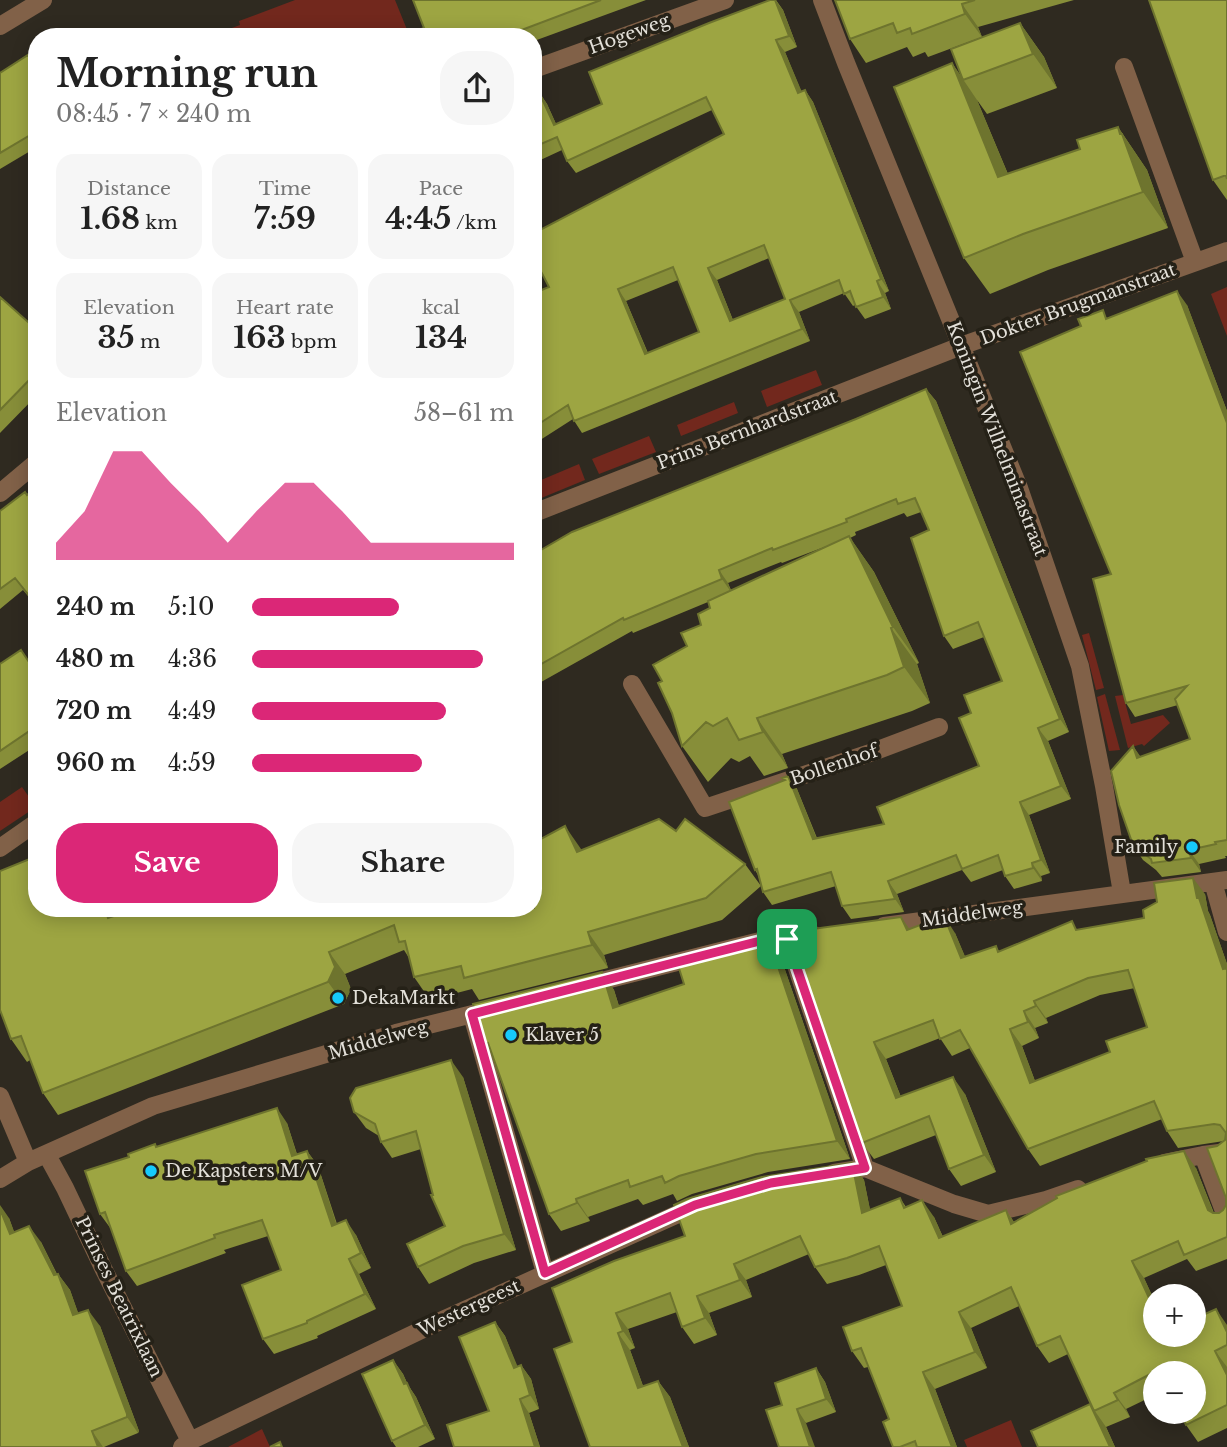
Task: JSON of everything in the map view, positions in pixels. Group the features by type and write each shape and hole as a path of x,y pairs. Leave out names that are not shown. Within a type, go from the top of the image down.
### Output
{"street":[{"path":"0,26 43,0"},
{"name":"Hogeweg","path":"542,66 724,0"},
{"name":"Koningin Wilhelminastraat","path":"822,0 1019,488 1080,666 1122,893"},
{"name":"Dokter Brugmanstraat","path":"1124,68 1195,262"},
{"name":"Dokter Brugmanstraat","path":"961,346 1227,251"},
{"name":"Prins Bernhardstraat","path":"542,510 961,346"},
{"path":"0,493 28,470"},
{"name":"Bollenhof","path":"632,684 705,808 939,727"},
{"path":"0,848 28,828"},
{"path":"1220,881 1227,932"},
{"name":"Middelweg","path":"867,928 1220,881"},
{"path":"572,989 760,941 827,933"},
{"path":"787,939 865,1168"},
{"name":"Middelweg","path":"0,1179 28,1162 153,1106 396,1033 519,1003"},
{"path":"472,1014 545,1273"},
{"path":"0,1096 28,1162"},
{"path":"1142,1167 1227,1152"},
{"name":"Prinses Beatrixlaan","path":"47,1154 186,1444"},
{"path":"1203,1155 1227,1219"},
{"path":"811,1177 865,1168 960,1206 988,1214 1046,1200 1094,1184"},
{"name":"Westergeest","path":"186,1444 436,1323 695,1205 720,1198"}],"shaded area":[{"path":"295,0 395,0 406,28 232,28 240,25 239,21"},
{"path":"1227,287 1227,336 1211,294"},
{"path":"816,370 822,385 767,407 761,391"},
{"path":"734,402 738,413 681,436 677,425"},
{"path":"649,436 656,452 599,474 592,459"},
{"path":"579,464 585,480 542,498 542,480"},
{"path":"1089,633 1104,688 1096,690 1082,635"},
{"path":"1105,694 1120,750 1109,751 1097,697"},
{"path":"1123,695 1131,724 1163,715 1170,723 1144,746 1142,744 1128,748 1115,696"},
{"path":"22,787 28,796 28,812 0,831 0,802"},
{"path":"1011,1420 1022,1447 967,1447 964,1440"},
{"path":"262,1429 270,1447 228,1447"}],"building":[{"path":"413,0 601,0 527,28 424,28"},
{"path":"775,0 789,36 776,40 798,93 805,90 881,279 877,281 883,297 856,307 850,291 844,294 839,280 790,300 802,329 574,421 568,405 542,422 542,290 549,287 542,273 542,229 724,134 706,97 567,161 557,137 542,144 542,99 554,125 602,104 589,72 709,23","holes":["764,245 785,299 730,321 708,268","673,267 699,332 645,354 618,289"]},
{"path":"835,0 975,0 962,4 965,14 912,34 910,28 897,33 893,23 850,39"},
{"path":"1149,0 1227,0 1227,179 1226,175 1213,180"},
{"path":"1020,23 1033,54 963,80 951,49"},
{"path":"28,55 28,136 0,153 0,73"},
{"path":"952,63 998,177 1080,149 1077,140 1118,127 1143,192 1023,234 964,258 894,87"},
{"path":"1177,291 1227,423 1227,840 1189,850 1191,858 1152,863 1151,859 1133,845 1111,771 1133,746 1137,758 1190,739 1175,699 1187,686 1126,703 1093,579 1111,574 1020,352 1081,326 1078,319 1103,310 1106,319"},
{"path":"0,297 28,322 28,381 0,410"},
{"path":"926,389 1060,719 1038,728 1061,786 1020,802 1041,860 1032,863 1033,868 1005,876 998,855 962,869 956,855 888,881 895,899 842,906 831,872 763,892 757,869 755,870 729,802 785,780 782,778 788,776 813,839 884,824 877,807 979,766 959,718 971,713 964,695 1002,681 978,622 944,636 911,538 929,530 915,498 898,504 896,499 846,519 847,522 719,570 722,579 624,620 623,618 542,664 542,549 572,532"},
{"path":"25,492 28,594 15,578 0,589 0,511"},
{"path":"849,536 893,627 891,628 904,667 757,718 763,732 739,740 727,718 713,726 706,722 682,746 672,713 658,683 662,681 653,665 687,646 681,633 701,625 698,614 710,608 708,601"},
{"path":"21,650 28,660 28,732 0,751 0,664"},
{"path":"659,819 676,831 685,819 745,864 706,898 588,932 592,945 464,978 461,966 414,977 405,941 399,942 394,925 329,952 335,967 328,982 43,1093 21,1036 11,1039 0,1010 0,871 28,860 28,917 542,917 542,838 565,826 577,852"},
{"path":"1193,878 1197,898 1223,969 1227,968 1227,1237 1184,1255 1178,1241 1132,1261 1143,1285 1143,1347 1206,1347 1206,1314 1216,1309 1227,1332 1227,1345 1215,1351 1227,1375 1227,1405 1206,1415 1206,1361 1143,1361 1143,1378 1114,1393 1118,1400 1094,1411 1060,1336 1037,1346 1011,1287 959,1312 975,1352 923,1372 952,1447 917,1447 915,1441 893,1447 883,1422 889,1419 861,1348 852,1351 843,1327 902,1306 879,1246 815,1267 800,1236 734,1264 740,1280 697,1296 705,1318 682,1327 670,1293 616,1313 623,1331 618,1333 638,1388 658,1381 683,1447 590,1447 554,1349 572,1342 552,1288 614,1261 685,1236 674,1205 687,1199 762,1177 852,1163 862,1213 900,1198 904,1208 922,1200 939,1238 1006,1210 1011,1224 1057,1198 1056,1196 1147,1161 1146,1159 1184,1151 1208,1210 1219,1213 1223,1210 1226,1198 1207,1148 1217,1146 1225,1140 1226,1133 1220,1125 1167,1131 1154,1101 1028,1149 960,1030 940,1039 933,1020 874,1042 896,1098 953,1077 984,1155 949,1169 929,1116 862,1143 790,932 901,917 907,930 944,916 961,958 996,946 998,952 1072,921 1076,930 1144,918 1143,910 1157,902 1154,883","holes":["1128,970 1147,1027 1106,1041 1110,1052 1030,1083 1010,1029 1028,1022 1024,1011 1036,1006 1034,1001 1088,978"]},
{"path":"770,943 837,1141 756,1154 679,1176 665,1183 662,1176 630,1187 628,1180 576,1199 577,1203 549,1214 488,1043 485,1044 473,1004 602,972 613,1008 684,984 677,962 705,953 706,958"},
{"path":"451,1060 504,1234 463,1246 418,1267 407,1244 445,1226 431,1195 416,1131 381,1142 375,1124 354,1112 350,1098 356,1088"},
{"path":"277,1108 292,1156 307,1151 332,1226 346,1220 361,1253 349,1259 365,1294 307,1323 263,1339 242,1285 281,1270 262,1220 214,1235 215,1238 126,1271 105,1212 100,1214 85,1171 129,1157 128,1154 155,1144 156,1147"},
{"path":"0,1209 10,1234 29,1226 54,1275 58,1274 73,1315 88,1310 127,1414 127,1417 92,1431 98,1447 0,1447"},
{"path":"495,1322 514,1368 521,1365 530,1395 520,1399 535,1447 454,1447 447,1425 489,1411 459,1337"},
{"path":"393,1360 404,1384 407,1383 425,1425 392,1441 362,1374"},
{"path":"816,1368 826,1399 797,1409 810,1447 779,1447 766,1410 782,1405 775,1383"},
{"path":"1090,1404 1110,1447 1038,1447 1031,1431"}],"place":[{"name":"Family","path":"1192,847"},
{"name":"DekaMarkt","path":"338,998"},
{"name":"Klaver 5","path":"511,1035"},
{"name":"De Kapsters M/V","path":"151,1171"}],"route":[{"path":"787,939 865,1168 771,1183 695,1205 545,1273 472,1014 760,941 787,939"}]}
